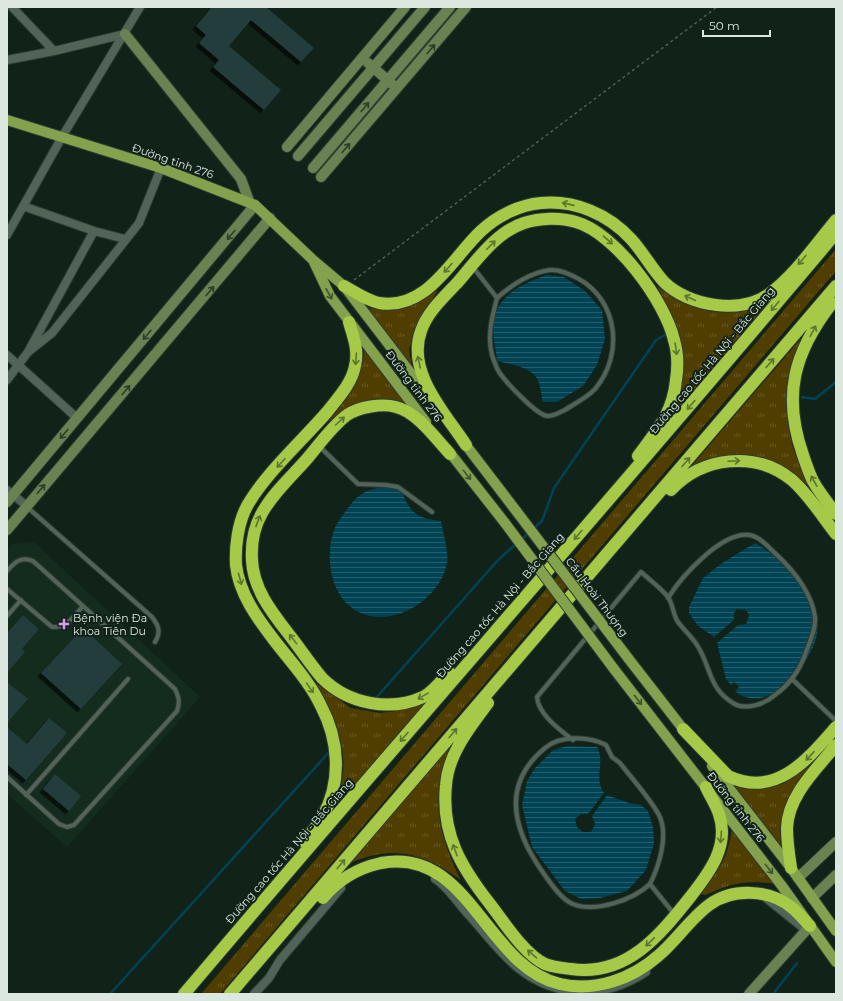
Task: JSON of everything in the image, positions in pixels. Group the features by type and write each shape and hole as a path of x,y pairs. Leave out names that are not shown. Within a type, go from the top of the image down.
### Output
{"highway":[{"path":"345,286 366,299 380,303 397,303 414,298 430,287 481,231 500,216 518,208 539,203 561,203 600,214 612,223 631,239 664,283 680,294 701,303 723,306 746,304 768,295 783,281 836,220"},
{"path":"466,444 432,393 422,374 417,351 421,331 430,315 492,243 507,231 523,223 559,219 576,221 591,228 617,248 662,308 675,340 677,359 673,400 667,416 595,516"},
{"name":"Đường cao tốc Hà Nội - Bắc Giang","path":"184,994 468,662 682,416 836,233"},
{"path":"230,994 836,286"},
{"path":"836,297 819,320 803,352 792,386 792,406 796,432 809,473 836,514"},
{"path":"217,954 240,916 310,834 323,816 332,791 336,770 336,746 330,726 321,705 310,687 262,624 249,604 240,583 236,566 236,546 246,507 259,488 323,417 347,386 355,366 357,348 349,322"},
{"path":"450,454 409,411 395,406 379,406 361,409 348,415 272,497 261,514 255,531 252,557 256,580 263,597 274,615 323,678 339,691 356,699 379,705 401,704 424,696 442,680 461,658 512,613"},
{"path":"605,556 638,525 677,483 701,468 728,461 752,462 766,465 782,473 800,488 836,534"},
{"path":"541,629 461,740 451,764 446,784 445,808 450,835 458,858 467,874 529,952 545,964 582,971 607,968 627,960 648,944 675,915 712,867 720,850 722,833 719,815 706,787"},
{"path":"683,729 728,776 736,780 759,783 780,778 800,767 836,727"},
{"path":"795,874 787,829 790,810 804,785 836,745"},
{"path":"240,994 251,982 280,936 319,902 331,888 347,876 367,866 390,862 411,863 436,872 454,886 515,958 533,972 560,984 584,986 610,983 636,973 658,956 709,904 734,894 757,892 776,898 791,906 809,928"}],"main road":[{"name":"Đường tỉnh 276","path":"7,120 161,168 252,203 270,218 312,259 345,286 517,512"},
{"name":"Đường tỉnh 276","path":"312,259 330,296 349,322 505,523 614,669 782,886 809,928 836,962"},
{"name":"Cầu Hoài Thượng","path":"517,512 628,658"},
{"name":"Đường tỉnh 276","path":"628,658 795,874 836,931"},
{"path":"782,886 795,874"}],"street":[{"path":"12,7 54,52"},
{"path":"7,235 62,137 140,7"},
{"path":"287,147 405,7"},
{"path":"298,156 425,7"},
{"path":"313,168 450,7"},
{"path":"321,177 466,7"},
{"path":"7,60 54,52 125,34"},
{"path":"27,506 9,496 78,418 252,203 241,179 125,34"},
{"path":"362,57 396,88"},
{"path":"28,352 52,333 139,223 161,168"},
{"path":"23,206 94,231 126,239"},
{"path":"7,530 270,218"},
{"path":"7,380 28,352 94,231"},
{"path":"7,355 78,418"},
{"path":"795,874 836,842"},
{"path":"254,994 269,978 280,960 334,895 347,883 361,875 371,870 386,868 415,869 438,880 518,968 550,988 572,993 596,992 614,988 634,980 664,958 712,910 729,900 747,896 763,897 809,928 749,994"},
{"path":"812,898 836,875"}],"lane":[{"path":"472,266 497,298"},
{"path":"550,270 571,274 588,284 606,307 614,338 610,365 594,390 554,415 544,415 533,408 508,383 495,363 490,330 497,298 510,288 531,276 550,270"},
{"path":"319,445 358,484 398,487 432,512"},
{"path":"27,506 152,617 159,629 155,642"},
{"path":"573,740 560,730 546,715 539,705 539,694 641,572 668,598 673,614 698,646 711,679 721,694 734,704 744,706 756,705 769,700 785,688 803,661 814,626 815,617 812,604 789,567 757,538 750,535 740,535 727,540 684,576 668,598"},
{"path":"7,571 16,561 22,559 33,561 175,689 179,696 177,711 74,825 67,827 59,824 7,777"},
{"path":"7,589 52,627 67,624 83,606"},
{"path":"7,616 21,600"},
{"path":"26,795 128,679"},
{"path":"792,679 836,721"},
{"path":"588,740 606,745 612,757 628,775 660,817 663,830 662,847 650,884 638,893 598,907 577,905 567,900 550,883 528,850 518,822 515,796 523,772 531,760 552,742 588,740"},
{"path":"650,884 675,915"}],"path":[{"path":"345,286 717,7"}],"shaded area":[{"name":"Bệnh viện Đa khoa Tiên Du","path":"34,542 200,697 67,847 7,794 7,550 12,544"}],"green space":[{"path":"836,249 836,271 220,994 201,994"},
{"path":"657,286 687,304 713,312 741,311 774,302 674,420 682,382 684,366 683,351 675,321"},
{"path":"438,290 415,329 409,350 412,366 367,308 386,309 404,306 421,300"},
{"path":"810,328 797,357 789,384 787,412 792,444 809,487 779,466 746,456 689,469"},
{"path":"363,343 410,405 394,402 344,412 328,422 342,405 359,375 364,354"},
{"path":"314,682 351,708 380,713 403,710 428,701 326,819 337,797 342,780 344,765 343,750 335,721 322,694"},
{"path":"450,745 440,784 439,809 440,821 446,846 461,880 447,870 433,863 420,857 407,854 379,854 347,864"},
{"path":"816,760 793,792 788,803 781,827 782,854 727,783 762,788 783,784"},
{"path":"732,828 776,884 755,882 739,884 732,885 705,895 701,894 700,890 714,875 722,862 728,848"}],"water":[{"path":"547,275 564,277 585,291 602,310 605,339 597,365 583,386 557,402 543,402 537,379 533,373 518,366 497,361 493,331 498,307 504,299 519,287"},
{"path":"391,487 402,492 412,510 416,514 441,521 447,548 447,563 442,577 434,590 423,601 410,610 395,615 380,617 366,615 352,608 337,590 330,566 331,540 340,519 351,504 361,494 373,489"},
{"path":"755,543 777,559 799,582 814,608 817,622 817,635 806,661 785,685 773,693 760,698 747,698 735,691 739,687 734,682 731,685 726,679 717,643 738,625 746,624 749,615 746,610 737,609 734,613 734,620 714,637 698,626 689,613 689,607 703,578 722,563"},
{"path":"567,746 597,747 600,758 599,775 601,787 604,793 588,814 581,814 575,819 577,827 583,832 591,832 595,824 592,816 607,795 629,803 641,805 648,811 653,827 654,843 646,870 627,891 600,898 581,899 565,891 532,847 522,805 527,781 535,768 553,750"}],"building":[{"path":"212,7 266,7 314,48 301,62 251,20 229,46 281,90 264,110 213,67 219,60 199,43 206,35 196,26"},
{"path":"23,615 39,629 22,649 25,652 7,673 7,633"},
{"path":"83,628 122,664 81,709 41,673"},
{"path":"7,682 28,699 7,723"},
{"path":"49,718 67,733 26,780 7,764 7,727 27,744"},
{"path":"55,774 81,796 69,811 43,789"}],"waterway":[{"path":"533,529 542,521 554,488 656,340 667,334"},
{"path":"802,397 815,399 836,382"},
{"path":"521,540 529,533"},
{"path":"375,699 499,559 517,543"},
{"path":"110,994 331,750"},
{"path":"773,994 797,963"}],"place":[{"name":"Bệnh viện Đa khoa Tiên Du","path":"64,624"}]}
